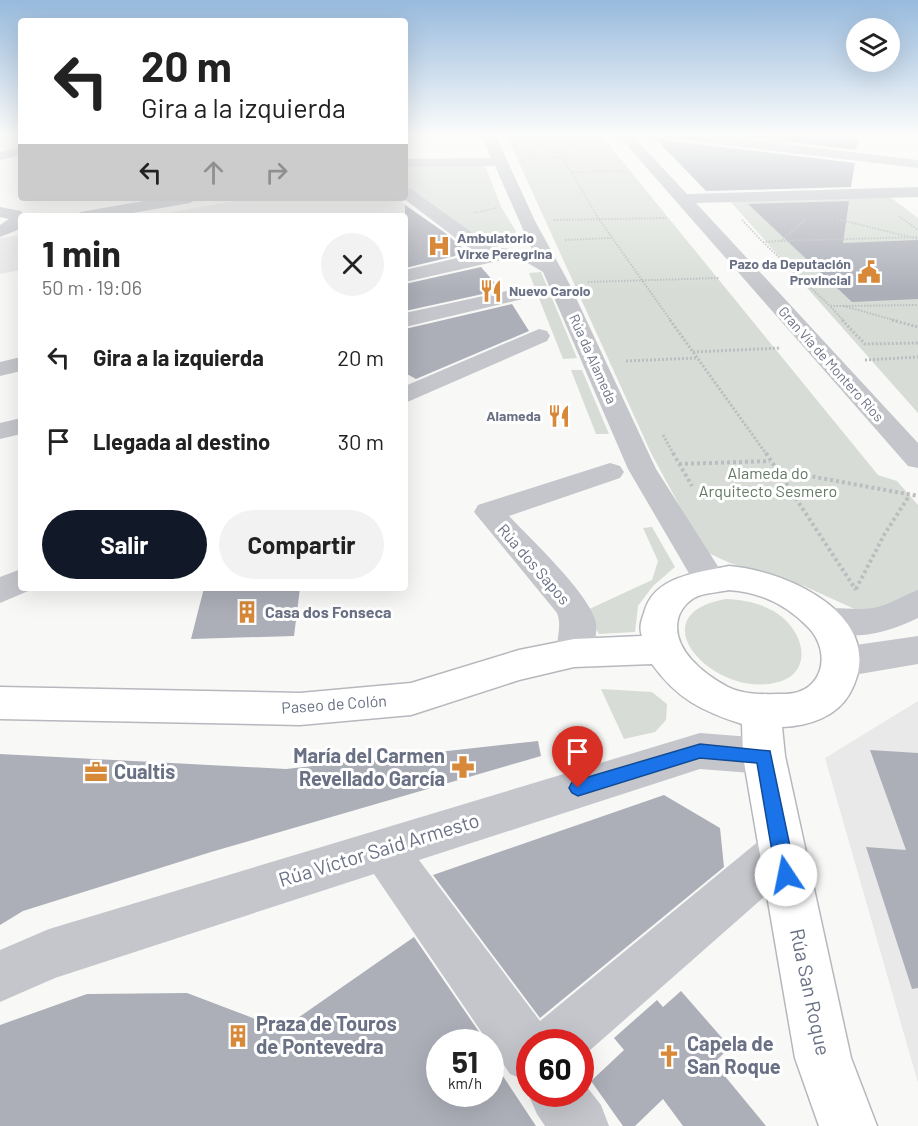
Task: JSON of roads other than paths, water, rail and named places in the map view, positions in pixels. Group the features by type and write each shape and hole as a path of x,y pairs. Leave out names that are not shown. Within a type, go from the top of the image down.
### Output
{"main road":[{"path":"709,579 750,580 770,586 800,601 823,621 840,648 842,662 839,676 832,690 820,701 804,708 784,712 763,734 735,707 710,697 672,666 662,649 658,632 659,616 665,603 676,592 691,584 709,579"},
{"name":"Paseo de Colón","path":"0,703 311,708 411,699 519,665 574,653 662,649"},
{"name":"Rúa San Roque","path":"763,734 781,852 823,1058 848,1126"}],"street":[{"name":"Rúa da Alameda","path":"515,187 535,221 550,267 642,469 709,579"},
{"name":"Gran Vía de Montero Ríos","path":"671,187 918,460"},
{"path":"681,199 785,187"},
{"path":"903,187 918,192"},
{"path":"408,194 484,250 466,257 474,261"},
{"path":"103,213 173,201"},
{"path":"5,203 18,218 12,228"},
{"path":"502,254 522,238 535,221"},
{"path":"408,275 502,254 531,257 550,267"},
{"path":"408,319 520,294"},
{"path":"408,394 539,336"},
{"path":"0,369 18,365"},
{"path":"0,431 18,427"},
{"name":"Rúa dos Sapos","path":"574,653 578,621 572,607 489,512 610,472"},
{"path":"0,591 18,582"},
{"path":"823,621 844,623 881,621 918,603"},
{"path":"842,662 918,650"},
{"name":"Rúa Víctor Said Armesto","path":"0,976 49,954 700,751 763,734"},
{"path":"383,849 516,1034"},
{"path":"573,1029 781,852"},
{"path":"566,1107 580,1126"}],"place":[{"name":"Ambulatorio Virxe Peregrina","path":"439,246"},
{"name":"Pazo da Deputación Provincial","path":"869,272"},
{"name":"Nuevo Carolo","path":"491,291"},
{"name":"Alameda","path":"559,416"},
{"name":"Casa dos Fonseca","path":"247,612"},
{"name":"María del Carmen Revellado García","path":"463,767"},
{"name":"Cualtis","path":"96,772"},
{"name":"Praza de Touros de Pontevedra","path":"238,1036"},
{"name":"Capela de San Roque","path":"669,1056"}],"park label":[{"name":"Alameda do Arquitecto Sesmero","path":"768,482"}]}
